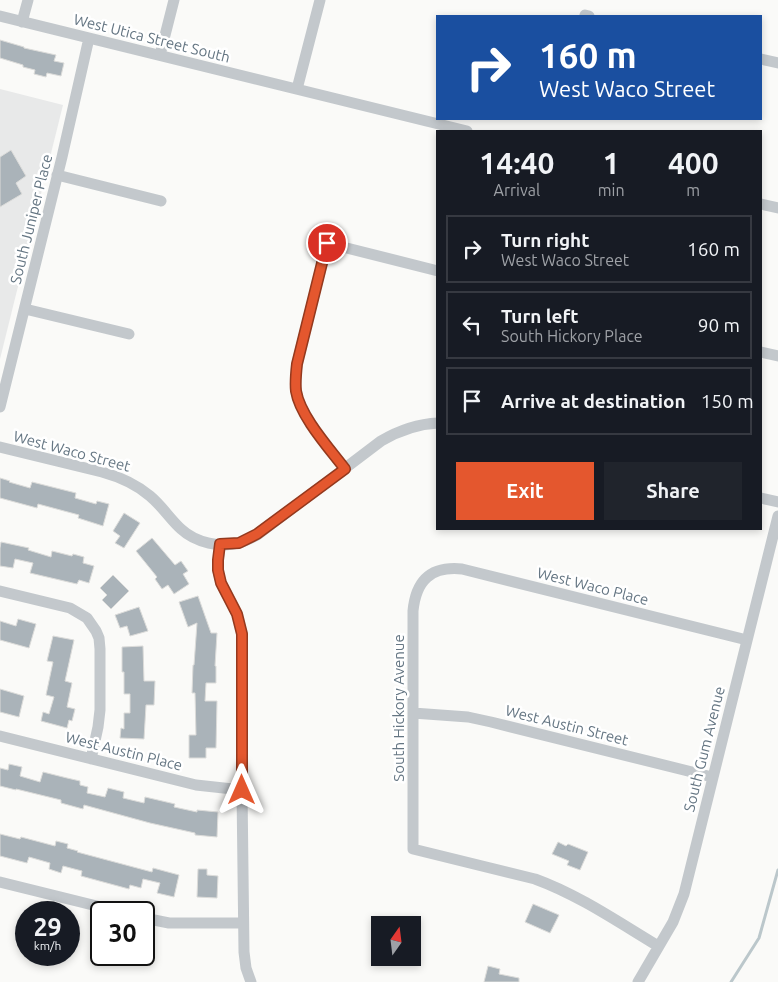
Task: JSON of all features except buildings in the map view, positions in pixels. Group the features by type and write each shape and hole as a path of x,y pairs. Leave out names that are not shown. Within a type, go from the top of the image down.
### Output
{"street":[{"path":"22,22 28,0"},
{"path":"160,55 174,0"},
{"path":"297,90 320,0"},
{"name":"West Utica Street South","path":"0,16 463,130"},
{"name":"South Juniper Place","path":"0,407 58,175 89,38"},
{"path":"762,59 778,63"},
{"path":"58,175 162,201"},
{"path":"762,204 778,206"},
{"path":"345,469 307,419 299,404 296,392 297,364 327,243 436,270"},
{"path":"24,309 129,334"},
{"path":"762,352 778,356"},
{"name":"West Waco Street","path":"0,447 102,472 132,483 156,502 184,532 192,537 220,544 239,543 257,534 397,432 436,423"},
{"path":"762,498 778,502"},
{"name":"South Gum Avenue","path":"638,982 673,922 684,894 778,516"},
{"path":"220,544 218,570 221,583 237,614 242,634 243,923 244,952 250,982"},
{"name":"West Waco Place","path":"431,574 444,568 462,569 747,640"},
{"name":"South Hickory Avenue","path":"431,574 422,583 415,596 413,611 413,849 550,884 658,946"},
{"path":"0,591 70,608 87,618 96,631 100,649 100,710 91,759"},
{"name":"West Austin Street","path":"412,714 468,717 712,777"},
{"name":"West Austin Place","path":"0,736 196,784 242,790"},
{"path":"0,882 90,904"},
{"path":"155,920 169,923 243,923"}],"shaded area":[{"path":"0,89 63,105 0,359"}],"waterway":[{"path":"731,982 759,938 778,870"}],"route":[{"path":"242,790 242,634 237,614 221,583 218,570 220,544 239,543 257,534 345,469 307,419 299,404 296,392 297,364 327,243"}]}
